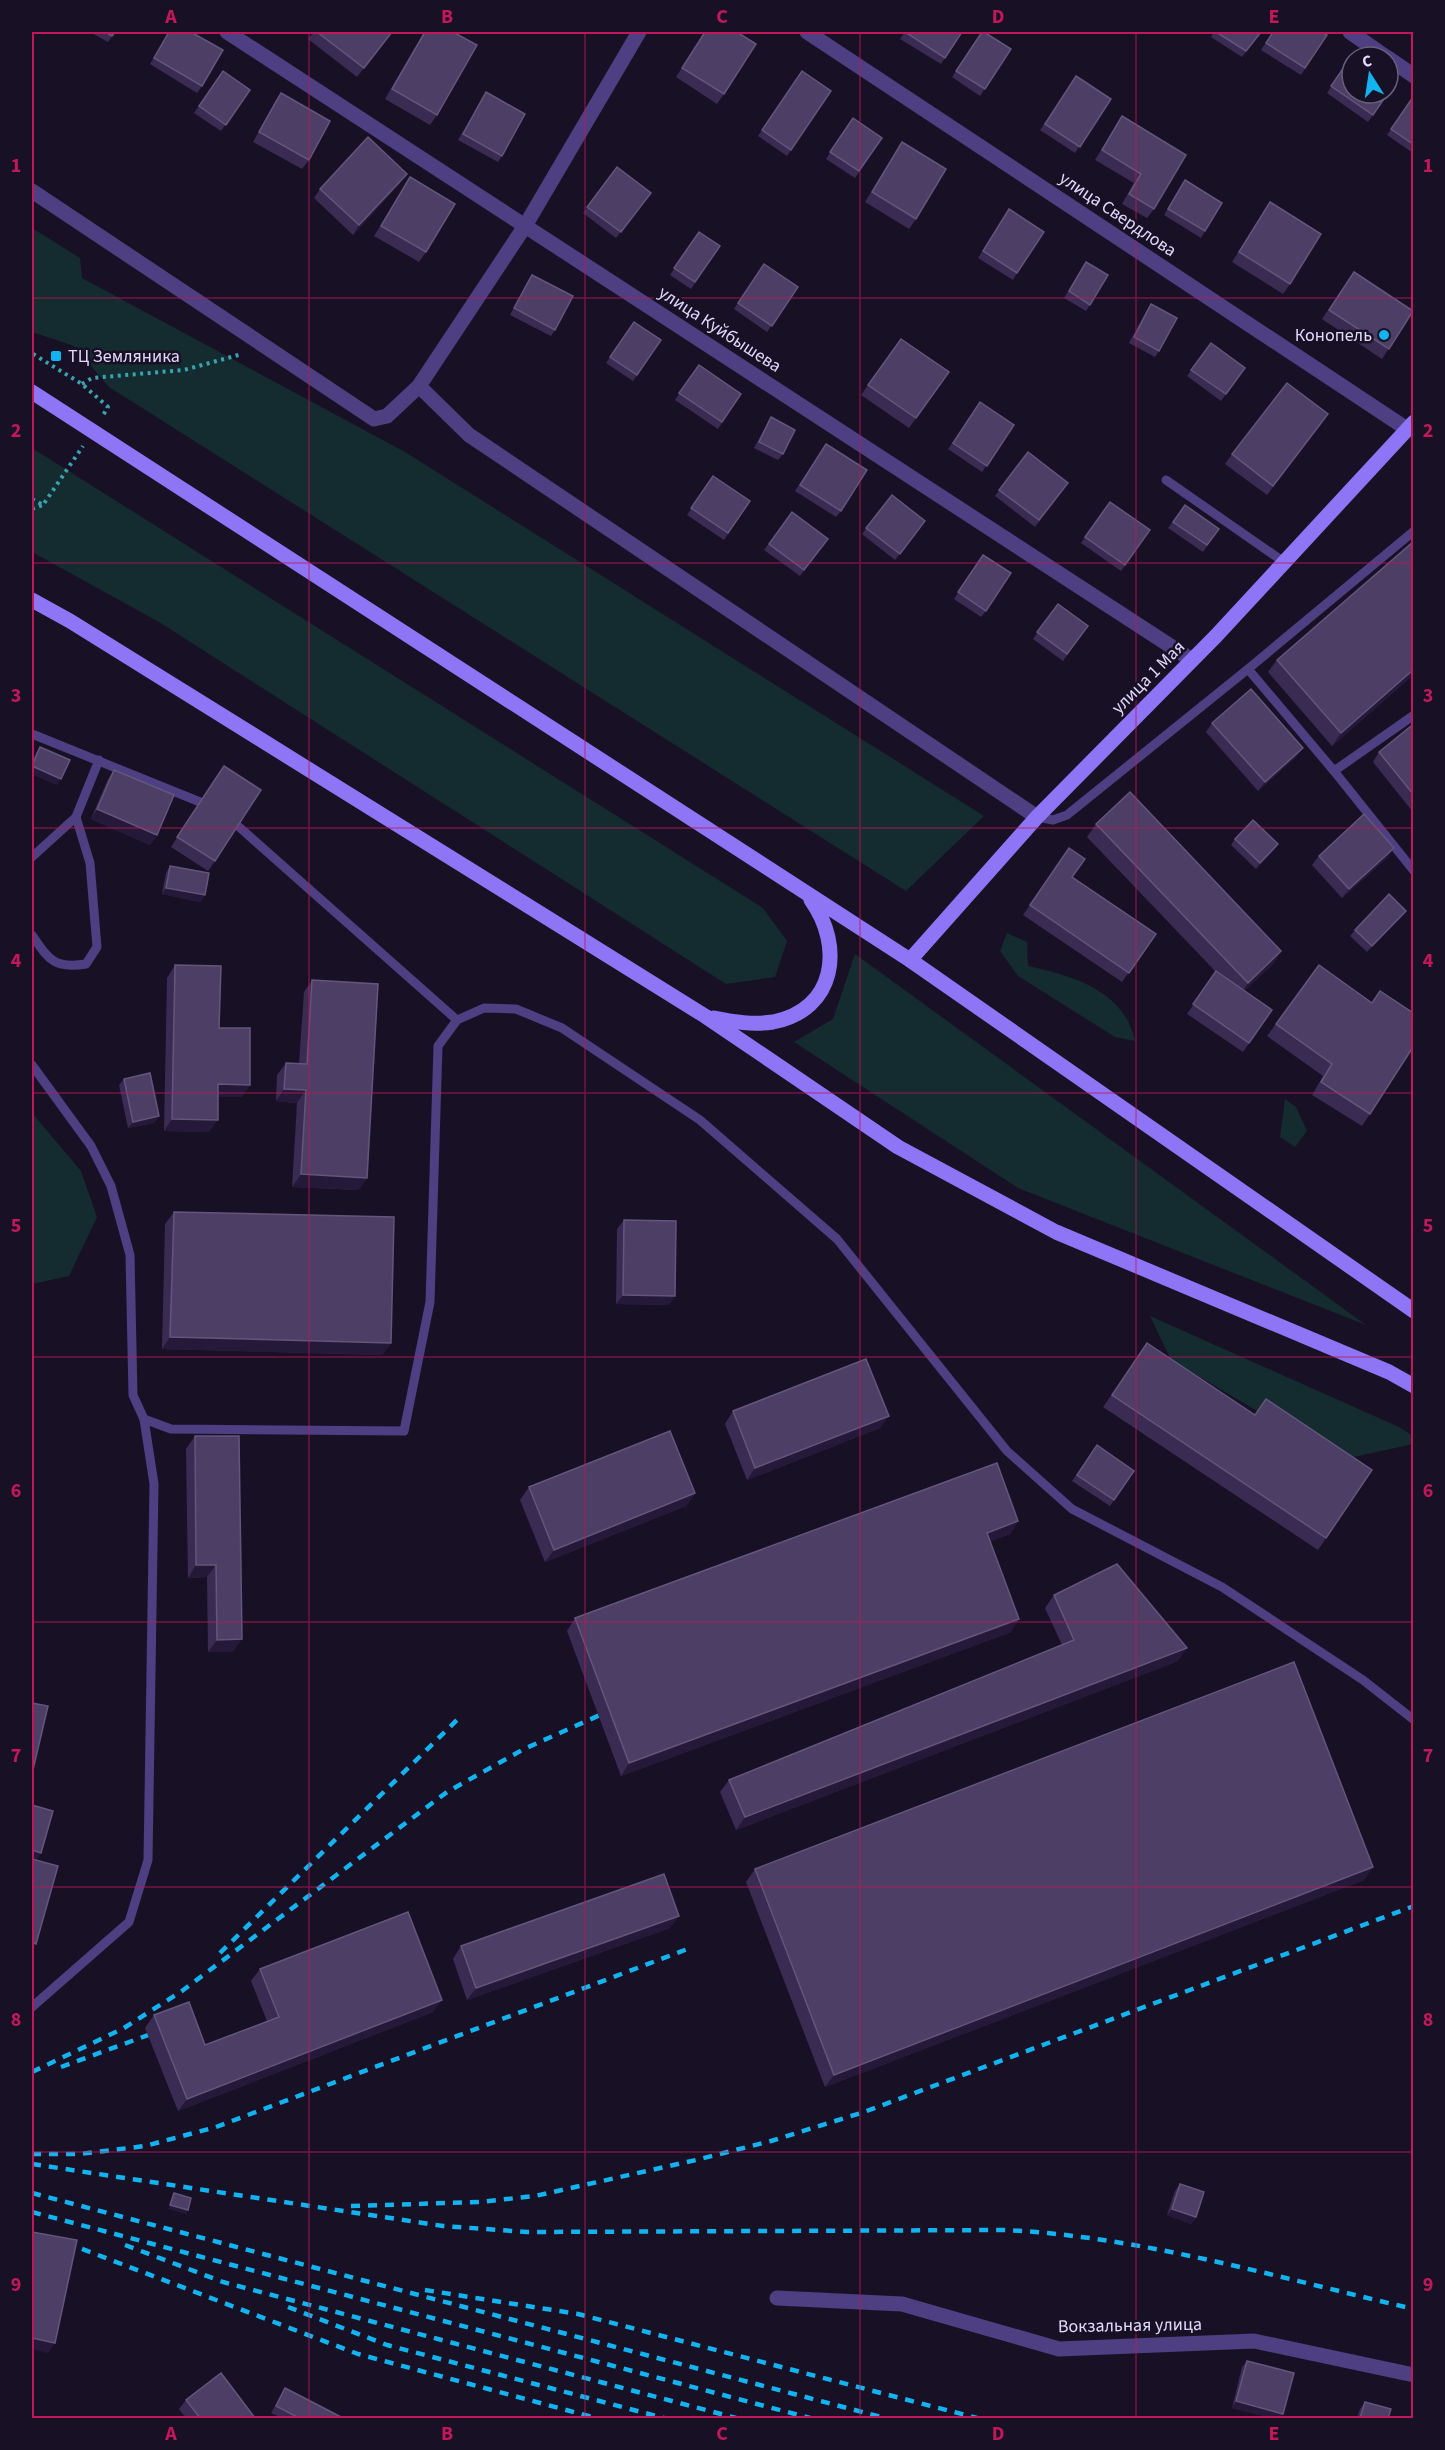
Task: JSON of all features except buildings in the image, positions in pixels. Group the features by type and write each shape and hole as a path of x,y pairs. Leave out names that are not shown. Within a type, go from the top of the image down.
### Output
{"main road":[{"path":"32,392 910,960 1413,1311"},
{"name":"улица 1 Мая","path":"910,960 1037,817 1192,660 1410,426"},
{"path":"32,600 90,633 705,1016 898,1147 1056,1232 1389,1372 1413,1386"},
{"path":"705,1016 743,1024 774,1022 803,1011 822,992 832,965 830,939 823,917 806,894"}],"street":[{"name":"улица Куйбышева","path":"227,32 1192,660"},
{"path":"32,191 374,419 387,416 419,386 525,226 639,32"},
{"name":"улица Свердлова","path":"807,32 1410,426"},
{"path":"1350,32 1368,45"},
{"path":"1400,67 1413,76"},
{"path":"419,386 469,435 1037,817"},
{"name":"Вокзальная улица","path":"777,2298 902,2304 1059,2349 1254,2341 1413,2375"}],"lane":[{"path":"1166,480 1284,562"},
{"path":"1037,817 1053,820 1066,814 1248,669 1413,531"},
{"path":"1248,669 1334,771 1413,871"},
{"path":"1334,771 1413,715"},
{"path":"32,734 201,800 238,824 457,1020"},
{"path":"32,857 76,817 99,760"},
{"path":"32,935 46,957 66,967 86,964 97,948 90,863 76,817"},
{"path":"144,1419 171,1429 404,1431 430,1302 438,1046 457,1020 484,1008 516,1009 562,1028 700,1120 837,1239 1007,1451 1072,1509 1222,1587 1363,1680 1413,1720"},
{"path":"32,1065 91,1146 111,1185 130,1255 133,1395 144,1419 154,1484 148,1860 129,1922 32,2007"}],"path":[{"path":"82,384 92,378 184,370 267,348"},
{"path":"32,509 43,505"}],"green space":[{"path":"32,228 80,258 82,278 405,452 984,816 906,891 109,387 74,346 32,332"},
{"path":"32,448 763,908 787,941 775,977 726,984 159,622 32,552"},
{"path":"1007,933 1027,942 1028,966 1079,981 1108,997 1120,1009 1135,1041 1115,1037 1018,976 1000,951"},
{"path":"855,954 1366,1325 1018,1188 794,1042 833,1019"},
{"path":"1285,1099 1296,1107 1307,1131 1295,1147 1280,1137"},
{"path":"32,1113 81,1171 97,1217 69,1276 32,1284"},
{"path":"1150,1316 1399,1427 1413,1436 1413,1444 1340,1460 1171,1360"}],"railway":[{"path":"32,2072 124,2028 182,1991 447,1792 524,1749 600,1715"},
{"path":"220,1953 460,1717"},
{"path":"351,2206 479,2202 535,2196 771,2141 864,2112 1414,1906"},
{"path":"32,2154 80,2154 145,2146 216,2127 693,1947"},
{"path":"61,2067 151,2034"},
{"path":"32,2164 443,2226 527,2232 1006,2230 1058,2234 1160,2250 1414,2309"},
{"path":"32,2193 885,2418"},
{"path":"32,2212 810,2418"},
{"path":"32,2241 69,2244 358,2354 596,2418"},
{"path":"125,2245 223,2282 736,2418"},
{"path":"425,2290 578,2314 977,2418"},
{"path":"288,2307 387,2345 664,2418"}],"place":[{"name":"Конопель","path":"1384,335"},
{"name":"ТЦ Земляника","path":"56,356"}]}
